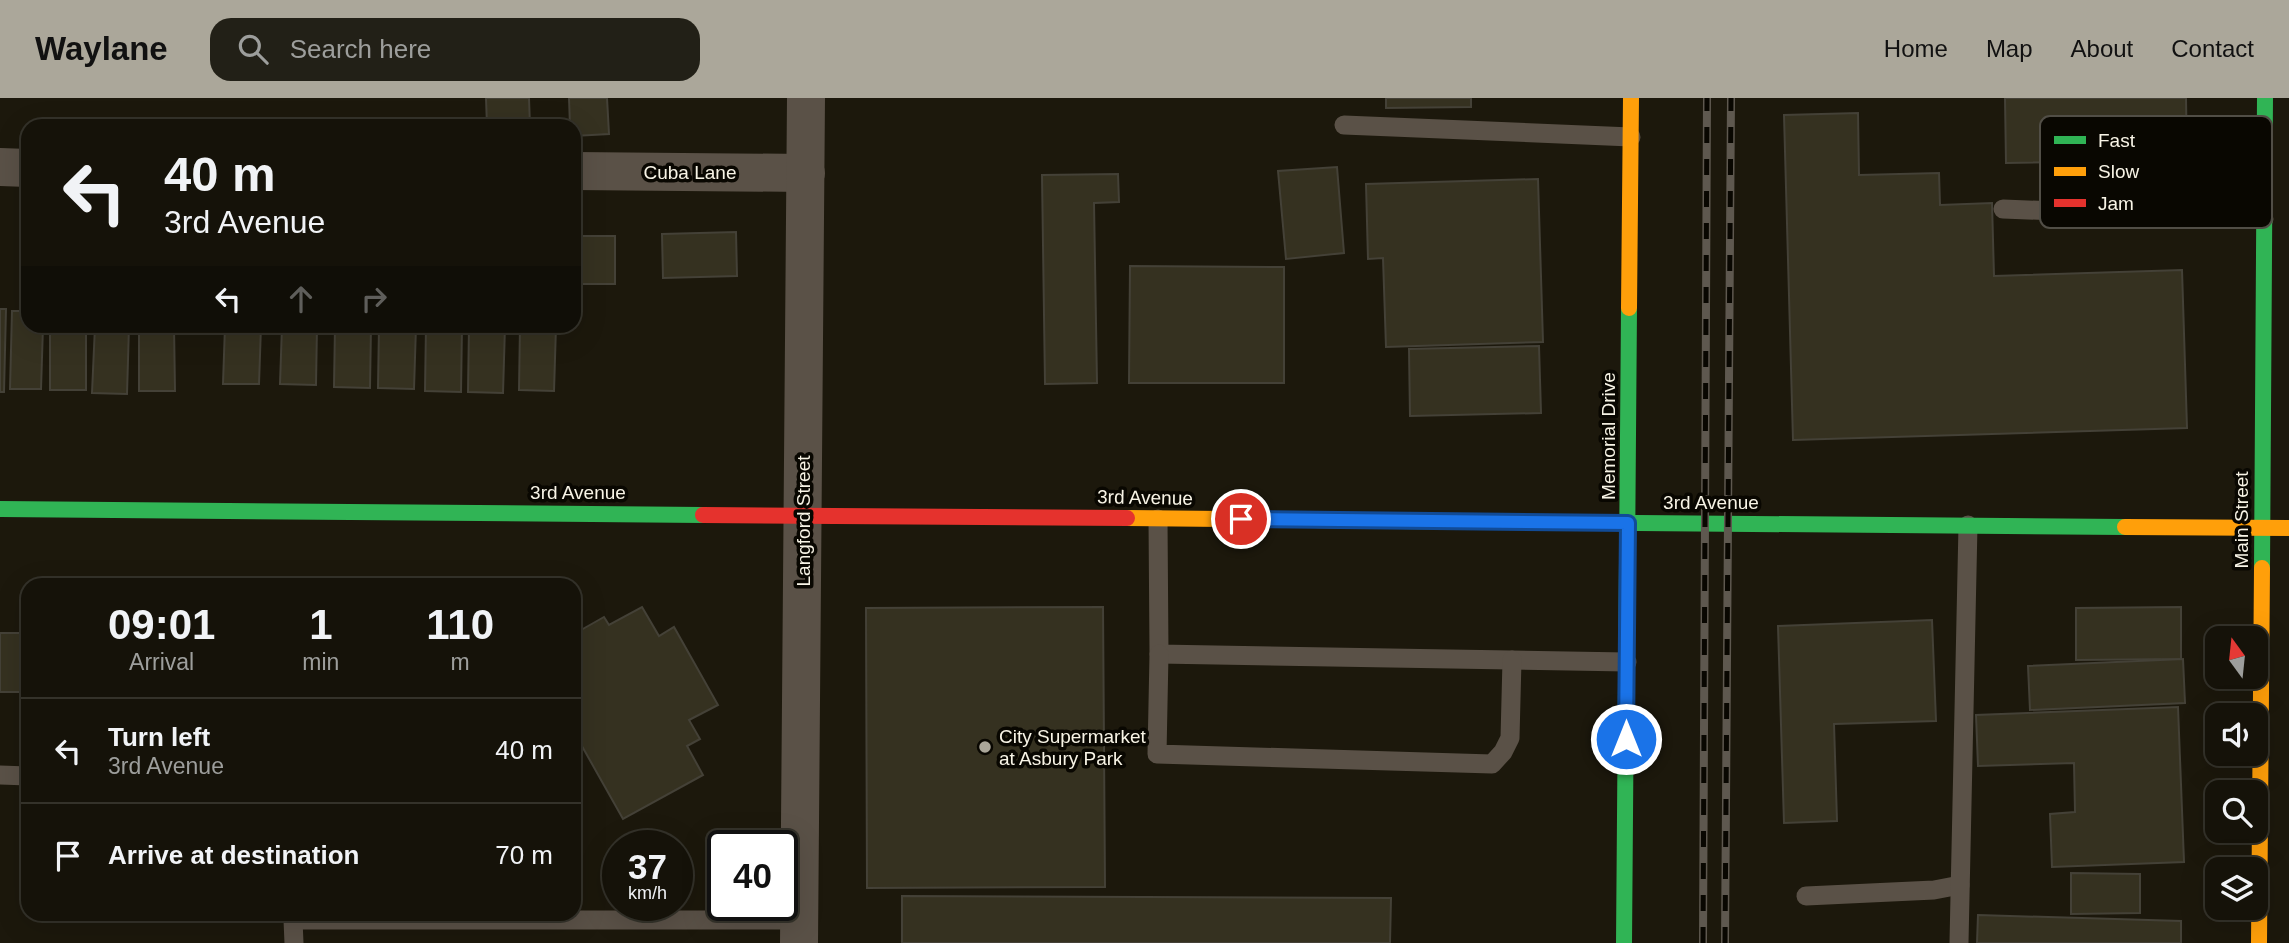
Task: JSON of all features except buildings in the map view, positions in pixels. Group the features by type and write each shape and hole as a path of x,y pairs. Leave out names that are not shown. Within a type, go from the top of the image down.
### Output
{"street":[{"name":"Langford Street","path":"799,932 806,98"},
{"name":"Memorial Drive","path":"1624,943 1632,98"},
{"name":"Main Street","path":"2265,98 2265,116"},
{"path":"0,167 21,167"},
{"name":"Cuba Lane","path":"581,171 806,173"},
{"name":"Main Street","path":"2259,943 2264,228"},
{"name":"3rd Avenue","path":"0,509 2289,528"}],"lane":[{"path":"1344,125 1631,137"},
{"path":"2003,209 2040,210"},
{"path":"1158,519 1157,754 1492,764 1503,752 1510,738 1513,660"},
{"path":"1959,943 1968,525"},
{"path":"1159,654 1627,662"},
{"path":"0,775 21,776"},
{"path":"1806,896 1934,890 1960,885"},
{"path":"293,921 294,943"},
{"path":"335,921 799,932"}],"railway":[{"path":"1703,943 1707,98"},
{"path":"1725,943 1731,98"}],"traffic: fast":[{"path":"2265,98 2265,116"},
{"path":"2262,568 2264,228"},
{"path":"1624,943 1629,308"},
{"path":"0,509 703,515"},
{"path":"1401,521 2125,527"}],"traffic: slow":[{"path":"1629,308 1631,98"},
{"path":"1127,518 1401,521"},
{"path":"2125,527 2289,528"},
{"path":"2259,943 2262,568"}],"traffic: jam":[{"path":"703,515 1127,518"}],"place":[{"name":"City Supermarket at Asbury Park","path":"985,747"}],"route":[{"path":"1241,519 1628,523 1626,739"}]}
